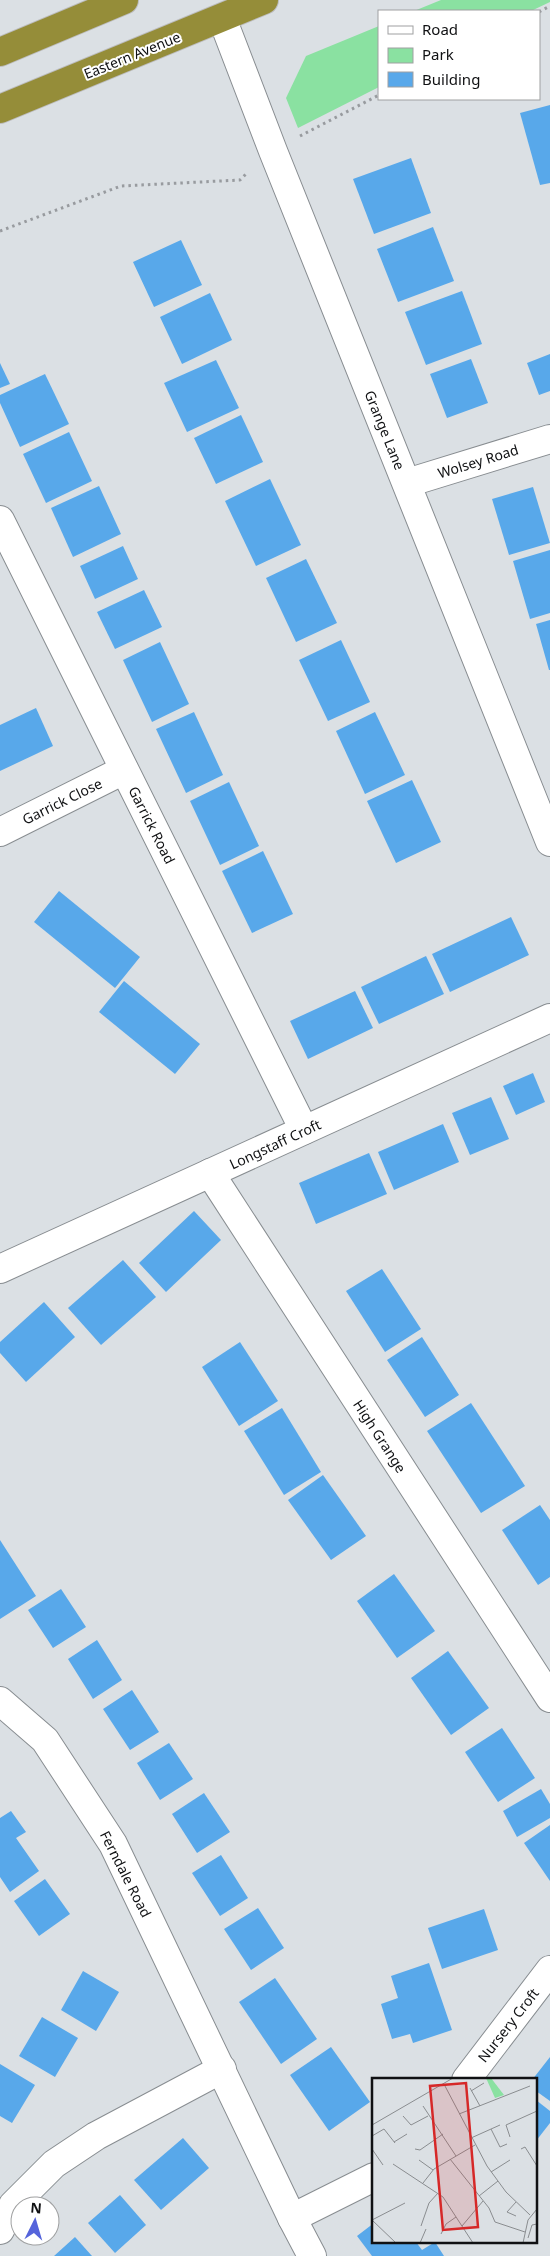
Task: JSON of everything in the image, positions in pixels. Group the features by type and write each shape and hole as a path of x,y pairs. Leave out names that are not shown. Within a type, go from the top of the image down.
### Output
{"highway":[{"path":"0,52 124,0"},
{"name":"Eastern Avenue","path":"0,109 219,9 264,0"}],"street":[{"name":"Grange Lane","path":"219,9 273,150 550,842"},
{"name":"Wolsey Road","path":"406,483 550,439"},
{"name":"Garrick Road","path":"0,520 304,1130"},
{"name":"Garrick Close","path":"0,832 124,770"},
{"name":"Longstaff Croft","path":"0,1269 550,1018"},
{"name":"High Grange","path":"210,1173 550,1698"},
{"name":"Ferndale Road","path":"0,1700 45,1740 113,1844 312,2256"},
{"name":"Nursery Croft","path":"468,2078 550,1970"},
{"path":"0,2230 13,2205 54,2164 96,2136 222,2069"},
{"path":"292,2218 372,2178"}],"path":[{"path":"0,231 121,186 240,180 273,150 378,97"}],"green space":[{"path":"441,0 550,0 550,2 533,10 416,10"},
{"path":"378,26 378,88 298,128 286,98 306,56"}],"building":[{"path":"550,105 550,183 540,185 520,113"},
{"path":"411,158 431,213 374,234 353,179"},
{"path":"433,227 454,281 398,302 377,249"},
{"path":"181,240 202,285 154,307 133,262"},
{"path":"462,291 482,344 426,365 405,312"},
{"path":"210,293 232,340 182,364 160,317"},
{"path":"550,354 550,391 539,395 527,363"},
{"path":"471,359 488,403 447,418 430,374"},
{"path":"216,360 239,408 187,432 164,383"},
{"path":"0,363 10,384 0,388"},
{"path":"45,374 69,424 20,447 0,403 0,395"},
{"path":"241,415 263,462 216,484 194,438"},
{"path":"69,432 92,481 46,503 23,454"},
{"path":"270,479 301,545 256,566 225,501"},
{"path":"99,486 121,534 73,557 51,508"},
{"path":"533,487 550,543 509,555 492,499"},
{"path":"123,546 138,579 95,599 80,566"},
{"path":"550,550 550,613 530,619 513,561"},
{"path":"306,559 337,623 296,642 266,578"},
{"path":"144,590 162,627 115,649 97,612"},
{"path":"550,620 550,670 549,670 536,624"},
{"path":"341,640 370,702 328,721 299,660"},
{"path":"160,642 189,704 152,722 123,660"},
{"path":"36,708 53,746 0,771 0,725"},
{"path":"194,712 223,775 186,793 156,729"},
{"path":"375,712 405,775 365,794 336,731"},
{"path":"412,780 441,842 396,863 367,801"},
{"path":"229,782 259,846 220,865 190,801"},
{"path":"263,851 293,914 252,933 222,871"},
{"path":"59,891 140,957 115,988 34,922"},
{"path":"511,917 529,955 450,992 432,954"},
{"path":"426,956 444,994 379,1024 361,987"},
{"path":"124,981 200,1044 175,1074 99,1012"},
{"path":"355,991 373,1028 308,1059 290,1021"},
{"path":"533,1073 545,1102 516,1115 503,1086"},
{"path":"491,1097 509,1139 470,1155 452,1113"},
{"path":"443,1124 459,1162 394,1190 378,1152"},
{"path":"369,1153 387,1194 316,1224 299,1183"},
{"path":"194,1211 221,1240 166,1292 139,1263"},
{"path":"123,1260 156,1297 101,1345 68,1308"},
{"path":"382,1269 421,1329 385,1352 346,1291"},
{"path":"44,1302 75,1337 26,1382 0,1353 0,1342"},
{"path":"422,1337 459,1395 425,1417 387,1360"},
{"path":"240,1342 278,1401 239,1426 202,1367"},
{"path":"471,1403 525,1486 481,1513 427,1431"},
{"path":"282,1408 321,1472 284,1495 244,1431"},
{"path":"323,1475 366,1536 331,1560 288,1500"},
{"path":"540,1505 550,1520 550,1577 538,1585 502,1530"},
{"path":"0,1540 36,1596 0,1619"},
{"path":"394,1574 435,1631 397,1658 357,1601"},
{"path":"61,1589 86,1627 53,1648 28,1610"},
{"path":"97,1640 122,1680 93,1699 68,1659"},
{"path":"448,1651 489,1708 451,1735 411,1678"},
{"path":"132,1690 159,1732 130,1750 103,1709"},
{"path":"502,1728 535,1778 498,1802 465,1752"},
{"path":"169,1743 193,1779 160,1800 137,1763"},
{"path":"541,1789 550,1804 550,1818 517,1837 503,1811"},
{"path":"204,1793 230,1832 197,1853 172,1814"},
{"path":"11,1811 26,1832 16,1838 39,1871 10,1892 0,1877 0,1818"},
{"path":"550,1825 550,1881 524,1843"},
{"path":"221,1855 248,1898 220,1916 192,1873"},
{"path":"45,1879 70,1914 39,1936 14,1901"},
{"path":"258,1908 284,1948 251,1970 224,1929"},
{"path":"484,1909 498,1950 442,1969 428,1928"},
{"path":"429,1963 452,2030 413,2043 410,2034 392,2039 381,2004 398,1998 391,1976"},
{"path":"83,1971 119,1992 96,2031 61,2010"},
{"path":"275,1978 317,2039 281,2064 239,2002"},
{"path":"42,2017 78,2038 55,2077 19,2056"},
{"path":"331,2047 370,2102 329,2131 290,2075"},
{"path":"550,2057 550,2101 538,2092 538,2078 534,2078"},
{"path":"0,2064 35,2085 12,2123 0,2116"},
{"path":"538,2102 550,2111 550,2123 538,2138"},
{"path":"183,2138 209,2168 161,2210 134,2180"},
{"path":"120,2195 146,2225 115,2253 88,2223"},
{"path":"372,2225 372,2244 418,2244 422,2250 432,2244 436,2244 444,2256 372,2256 357,2236"},
{"path":"75,2237 92,2256 54,2256"}]}
